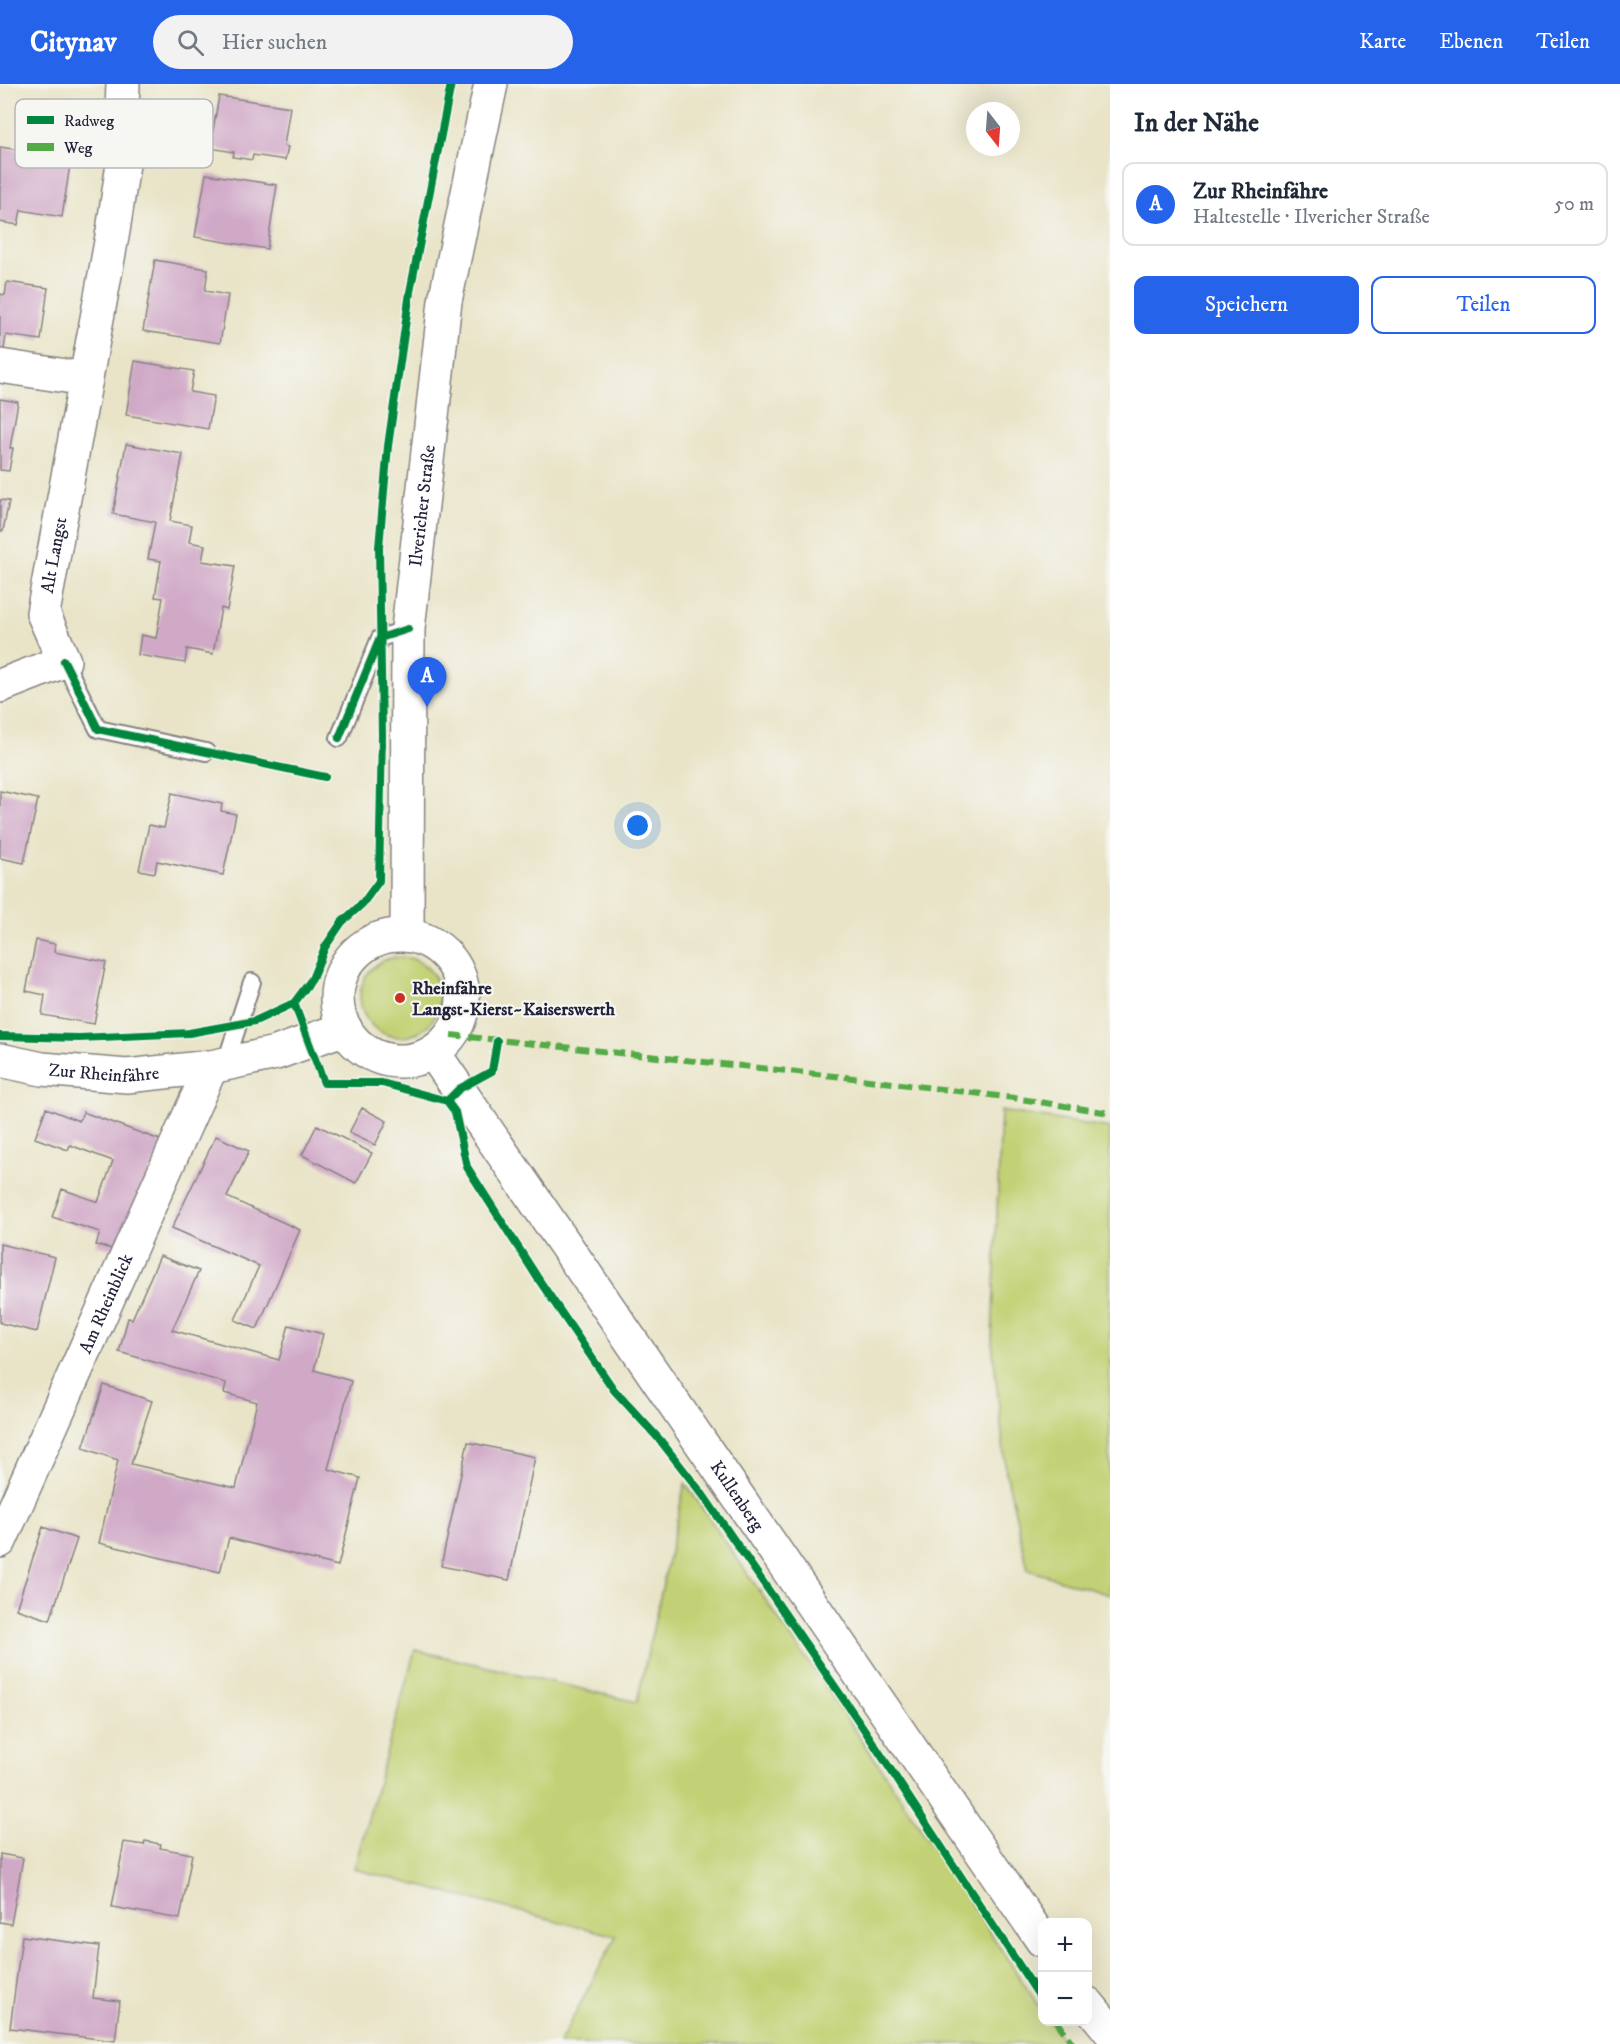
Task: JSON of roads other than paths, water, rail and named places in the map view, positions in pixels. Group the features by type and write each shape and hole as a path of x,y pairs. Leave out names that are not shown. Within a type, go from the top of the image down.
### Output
{"street":[{"name":"Alt Langst","path":"122,99 123,84"},
{"name":"Ilvericher Straße","path":"407,934 408,629 444,301 491,84"},
{"name":"Alt Langst","path":"64,661 43,613 113,231 122,168"},
{"path":"0,366 86,379"},
{"path":"0,686 64,661"},
{"path":"407,934 424,939 438,947 451,960 460,977 464,994 461,1015 451,1035 433,1052 408,1060 391,1060 369,1053 355,1042 345,1028 337,1004 338,990 346,966 356,953 371,942 389,936 407,934"},
{"name":"Zur Rheinfähre","path":"0,1060 42,1069 127,1076 218,1066 276,1053 345,1028"},
{"name":"Kullenberg","path":"433,1052 1038,1934"},
{"name":"Am Rheinblick","path":"0,1541 218,1066"},
{"path":"1092,2009 1110,2031"}],"lane":[{"path":"339,738 380,638 408,629"},
{"path":"64,661 98,729 206,752"},
{"path":"218,1066 252,982"}],"place":[{"name":"Zur Rheinfähre","path":"427,707"},
{"name":"Rheinfähre Langst-Kierst~Kaiserswerth","path":"400,998"}]}
